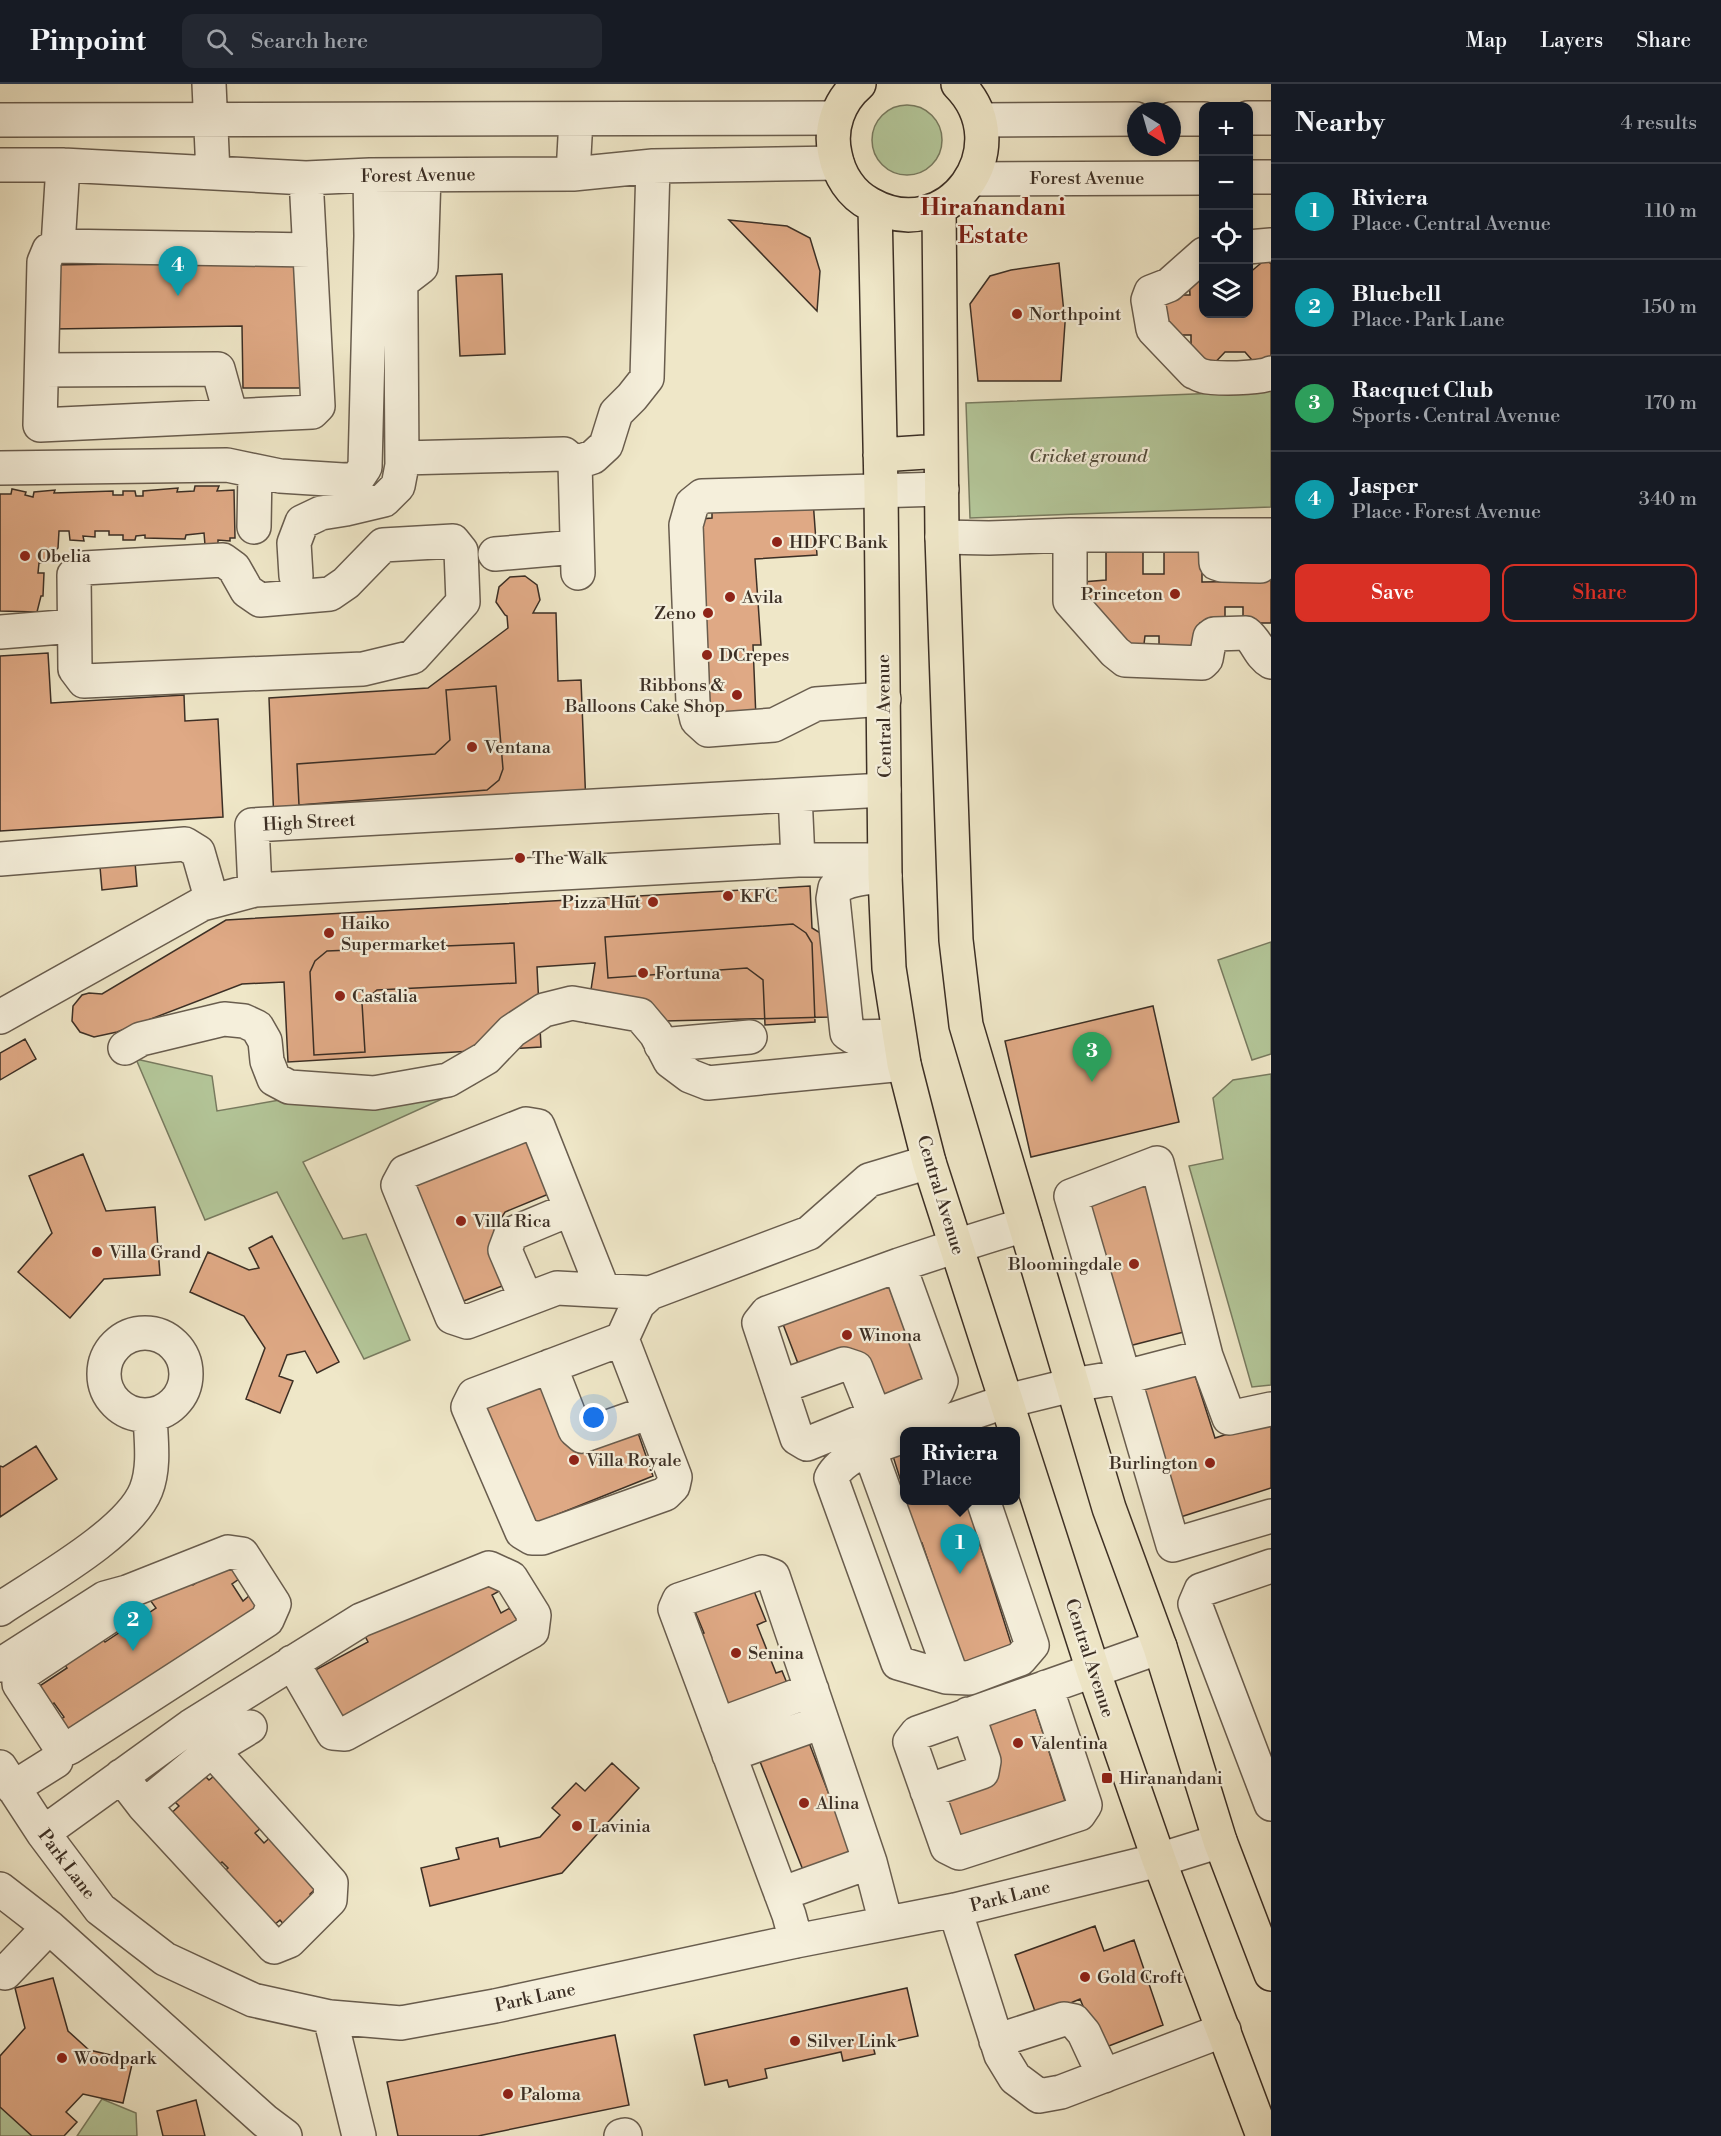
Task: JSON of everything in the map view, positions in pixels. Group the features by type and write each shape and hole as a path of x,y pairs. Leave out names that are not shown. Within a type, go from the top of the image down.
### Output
{"main road":[{"path":"859,84 843,103 836,118 833,141 837,163 843,177 862,200 891,213 907,215 939,208 951,201 971,179 980,161 983,140 981,120 972,100 958,84"},
{"name":"Central Avenue","path":"875,207 885,868 889,968 901,1050 929,1162 1015,1427"},
{"path":"939,208 942,537 956,940 966,1025 1109,1508 1160,1647 1220,1841 1269,1961"},
{"path":"880,455 941,451"},
{"name":"Central Avenue","path":"1020,1442 1093,1670 1159,1860 1263,2136"}],"street":[{"path":"209,84 213,173"},
{"path":"0,120 836,118"},
{"path":"1181,119 1199,118"},
{"path":"1253,118 1271,118"},
{"path":"573,174 576,119"},
{"path":"981,120 1127,119"},
{"name":"Forest Avenue","path":"0,165 63,165 306,178 573,174 653,166 837,163"},
{"path":"57,246 63,165"},
{"path":"574,463 593,457 606,446 616,413 647,378 653,166"},
{"path":"296,576 294,543 302,522 321,513 384,500 398,486 402,458 400,283 421,267 398,175"},
{"path":"0,468 227,465 280,476 357,479 365,468 371,236 398,175"},
{"path":"1253,177 1271,177"},
{"path":"306,178 310,250 318,406 312,412 40,425 44,262 49,250 57,246 310,250"},
{"name":"Forest Avenue","path":"971,179 1199,178"},
{"path":"1253,247 1271,245"},
{"path":"1199,258 1169,285 1151,292 1148,300 1153,329 1194,372 1202,376 1250,378 1271,373"},
{"path":"42,370 218,369 231,416"},
{"path":"402,458 564,454 574,463 577,560 495,554"},
{"path":"254,527 255,471"},
{"path":"884,699 816,704 774,725 708,730 697,720 693,703 686,525 692,504 702,496 942,489"},
{"path":"1070,535 1070,601 1108,645 1125,660 1202,663 1206,659 1210,637 1214,634 1246,633 1254,639 1263,658 1271,662"},
{"path":"942,537 1268,535"},
{"path":"453,541 461,551 463,602 413,657 363,669 84,681 75,669 74,626 74,575 84,568 223,560 234,568 247,591 260,600 330,594 346,583 383,544 453,541"},
{"path":"0,632 74,626"},
{"name":"High Street","path":"255,890 252,825 885,790"},
{"path":"795,795 798,860"},
{"path":"0,859 185,844 198,852 212,901"},
{"path":"0,1017 202,904 255,890 798,860 885,868"},
{"path":"885,868 842,883 835,888 833,898 838,1029 853,1037 901,1050"},
{"path":"125,1048 141,1039 224,1019 244,1022 257,1027 265,1041 267,1061 274,1079 289,1087 374,1093 447,1080 486,1058 512,1031 544,1010 572,1003 640,1015 657,1034 670,1061 690,1076 708,1083 901,1050"},
{"path":"661,1045 750,1037"},
{"path":"603,1290 538,1126 526,1124 405,1172 398,1185 452,1317 466,1322 557,1287 603,1290 650,1293"},
{"path":"622,1339 675,1477 673,1486 665,1494 542,1538 532,1538 522,1532 468,1407 474,1395 622,1339 638,1304 650,1293 809,1233 869,1180 929,1162"},
{"path":"1271,1409 1229,1418 1206,1356 1157,1163 1071,1196 1122,1377 1173,1545 1271,1516"},
{"path":"526,1299 505,1250 511,1234 571,1209"},
{"path":"899,1265 941,1381 937,1391 807,1444 797,1438 759,1323 767,1313 899,1265 956,1245 1025,1225"},
{"path":"939,1427 957,1424 1007,1401 1072,1385 1122,1377 1206,1356"},
{"path":"780,1387 844,1364 856,1368 875,1416"},
{"path":"550,1366 575,1430 582,1436 650,1412"},
{"path":"0,1609 95,1545 131,1516 146,1490 151,1463 150,1416"},
{"path":"900,1437 869,1449 837,1467 831,1478 898,1664 952,1677 969,1678 1020,1659 1032,1645 984,1505"},
{"path":"869,1449 952,1677"},
{"path":"0,1665 105,1598 127,1592 228,1552 242,1554 274,1604 267,1620 69,1748 59,1745 19,1684 19,1676 119,1610 127,1592"},
{"path":"1271,1566 1201,1590 1196,1604 1271,1804"},
{"path":"144,1806 202,1738 292,1662 361,1620 489,1568 511,1578 534,1615 532,1631 345,1734 333,1733 292,1662"},
{"path":"796,1941 781,1894 675,1609 679,1599 762,1572 773,1576 870,1862 886,1923"},
{"path":"1046,1687 1085,1805 1079,1814 959,1853 947,1847 910,1742 917,1733 968,1714 1160,1647"},
{"path":"724,1740 812,1690"},
{"path":"927,1791 982,1772 984,1761 968,1714"},
{"path":"724,1740 822,1722"},
{"path":"43,1833 121,1776 202,1738 250,1727"},
{"path":"121,1776 144,1806 274,1947 289,1941 330,1900 331,1883 202,1738"},
{"path":"7,1778 56,1761"},
{"name":"Park Lane","path":"7,1778 43,1833 100,1909 165,1959 253,2000 330,2017 401,2024 955,1910 1159,1860 1220,1841"},
{"path":"781,1894 870,1862"},
{"path":"0,1888 49,1926 264,2121 285,2136"},
{"path":"955,1910 1001,2055 1015,2078 1039,2096 1061,2092 1224,2030"},
{"path":"5,1973 49,1926"},
{"path":"330,2017 359,2136"},
{"path":"996,2042 1064,2019 1074,2021 1084,2033 1104,2076"}],"green space":[{"path":"907,105 920,108 932,115 939,127 942,140 939,153 932,165 920,172 907,175 894,172 882,165 875,153 872,140 875,127 882,115 894,108"},
{"name":"Cricket ground","path":"1271,391 1271,507 970,518 966,403"},
{"path":"1271,942 1271,1054 1252,1060 1218,960"},
{"path":"136,1059 212,1076 217,1111 474,1066 475,1084 303,1162 343,1239 366,1234 410,1340 364,1359 277,1192 205,1220"},
{"path":"1271,1074 1271,1385 1252,1387 1189,1166 1223,1159 1213,1098 1233,1080"},
{"path":"0,2099 43,2136 0,2136"},
{"path":"102,2099 136,2113 137,2136 77,2136"}],"building":[{"path":"729,220 787,226 810,238 820,271 817,311"},
{"path":"1266,259 1271,264 1271,360 1259,368 1245,352 1225,352 1208,370 1191,350 1191,335 1163,335 1154,295 1190,295 1189,278 1199,269 1199,318 1253,318 1253,270"},
{"path":"303,261 304,388 243,388 242,326 53,329 52,265"},
{"name":"Northpoint","path":"1059,263 1065,323 1061,381 978,381 970,304 990,276 1011,270"},
{"path":"502,274 505,354 460,356 456,276"},
{"name":"Obelia","path":"195,486 219,486 217,491 234,490 235,538 230,538 230,541 218,540 218,545 205,545 204,533 186,535 185,539 145,538 145,535 136,536 135,540 123,540 123,535 109,535 109,531 95,531 95,537 83,536 84,541 70,540 69,531 59,531 58,548 43,563 39,563 38,573 44,573 43,596 41,596 37,612 0,611 0,494 11,494 12,489 26,492 25,495 33,497 34,492 55,490 54,493 113,491 113,495 123,495 123,491 135,491 136,496 143,496 143,491 178,488 177,492 194,491"},
{"name":"Avila","path":"813,500 817,555 755,559 761,645 753,645 756,719 711,721 703,635 700,519 712,518 712,507"},
{"name":"Princeton","path":"1106,543 1143,543 1143,574 1164,574 1164,543 1202,543 1202,582 1267,581 1269,544 1271,543 1271,623 1243,623 1243,607 1225,607 1225,623 1200,623 1201,657 1159,658 1159,636 1145,636 1143,652 1086,620 1082,582 1106,580"},
{"path":"525,576 537,585 540,600 533,613 556,613 558,681 581,680 586,806 274,823 269,698 428,688 508,628 507,616 496,602 499,587 510,577"},
{"path":"48,653 51,703 184,695 185,721 218,719 223,817 0,831 0,656"},
{"name":"Ventana","path":"496,686 503,769 499,780 487,790 299,805 297,764 435,754 450,740 446,690"},
{"path":"135,862 137,886 102,890 100,867"},
{"path":"810,886 812,928 822,934 830,1017 586,1023 595,963 537,967 541,1047 288,1062 284,982 242,984 117,1032 94,1037 80,1032 72,1021 73,1006 82,995 102,994 226,920"},
{"name":"Fortuna","path":"793,924 806,933 812,943 815,1022 765,1025 763,980 747,968 608,978 605,937"},
{"name":"Castalia","path":"514,943 516,983 377,990 362,1003 365,1052 314,1055 310,972 315,961 327,951"},
{"path":"1153,1006 1179,1122 1031,1157 1005,1041"},
{"path":"25,1039 36,1059 0,1080 0,1053"},
{"name":"Villa Rica","path":"526,1130 551,1193 505,1212 494,1230 493,1241 510,1283 456,1304 406,1179"},
{"name":"Villa Grand","path":"83,1154 106,1211 155,1207 160,1275 104,1279 70,1318 18,1272 52,1233 29,1176"},
{"name":"Bloomingdale","path":"1147,1181 1184,1332 1121,1348 1085,1196"},
{"path":"272,1236 339,1362 317,1373 305,1351 287,1355 279,1376 293,1381 280,1413 246,1399 265,1348 244,1316 190,1292 208,1252 249,1270 259,1268 249,1248"},
{"name":"Winona","path":"889,1287 928,1392 881,1408 857,1352 799,1366 781,1319"},
{"name":"Burlington","path":"1192,1366 1215,1438 1271,1420 1271,1488 1168,1521 1125,1388"},
{"name":"Villa Royale","path":"540,1385 557,1428 637,1430 653,1476 526,1527 479,1409"},
{"path":"36,1446 57,1479 0,1517 0,1466 3,1467"},
{"path":"900,1450 900,1478 892,1453"},
{"path":"900,1500 900,1505 968,1505 1014,1653 964,1669 922,1543 911,1546 896,1501"},
{"path":"228,1561 239,1579 232,1584 243,1601 250,1595 258,1607 66,1735 57,1722 64,1717 54,1703 47,1708 35,1689 67,1668 61,1660 99,1634 105,1642 156,1608 150,1600 187,1576 193,1585"},
{"path":"494,1573 503,1589 492,1595 501,1613 510,1608 520,1626 335,1729 306,1675 368,1642 363,1632"},
{"name":"Senina","path":"750,1581 766,1621 757,1625 776,1673 782,1671 791,1693 732,1717 697,1635 704,1633 692,1604"},
{"name":"Valentina","path":"1031,1696 1068,1810 954,1845 940,1797 998,1774 981,1712"},
{"name":"Alina","path":"806,1735 851,1851 803,1870 757,1754"},
{"name":"Lavinia","path":"612,1763 639,1788 562,1873 430,1906 421,1868 459,1859 456,1848 498,1838 500,1847 540,1837 560,1815 552,1808 576,1783 585,1791"},
{"path":"218,1773 267,1823 255,1833 264,1843 276,1832 321,1884 310,1894 315,1900 285,1926 280,1920 265,1933 217,1878 228,1868 222,1862 211,1872 165,1819 179,1806 173,1800 203,1774 209,1780"},
{"name":"Gold Croft","path":"1095,1926 1104,1951 1134,1940 1163,2025 1101,2049 1080,1999 1037,2017 1015,1955"},
{"name":"Woodpark","path":"53,1978 68,2031 89,2050 133,2060 123,2103 83,2094 66,2112 77,2122 64,2136 32,2136 0,2107 0,2056 25,2028 15,1988"},
{"name":"Silver Link","path":"907,1988 918,2036 873,2046 875,2054 843,2061 841,2052 765,2069 767,2078 729,2087 727,2080 705,2085 694,2035"},
{"name":"Paloma","path":"615,2035 629,2105 478,2136 398,2136 387,2082"},
{"path":"196,2100 205,2136 163,2136 157,2111"}],"place":[{"name":"Jasper","path":"178,296"},
{"name":"Northpoint","path":"1017,314"},
{"name":"HDFC Bank","path":"777,542"},
{"name":"Obelia","path":"25,556"},
{"name":"Princeton","path":"1175,594"},
{"name":"Avila","path":"730,597"},
{"name":"Zeno","path":"708,613"},
{"name":"DCrepes","path":"707,655"},
{"name":"Ribbons & Balloons Cake Shop","path":"737,695"},
{"name":"Ventana","path":"472,747"},
{"name":"The Walk","path":"520,858"},
{"name":"KFC","path":"728,896"},
{"name":"Pizza Hut","path":"653,902"},
{"name":"Haiko Supermarket","path":"329,933"},
{"name":"Fortuna","path":"643,973"},
{"name":"Castalia","path":"340,996"},
{"name":"Racquet Club","path":"1092,1082"},
{"name":"Villa Rica","path":"461,1221"},
{"name":"Villa Grand","path":"97,1252"},
{"name":"Bloomingdale","path":"1134,1264"},
{"name":"Winona","path":"847,1335"},
{"name":"Villa Royale","path":"574,1460"},
{"name":"Burlington","path":"1210,1463"},
{"name":"Riviera","path":"960,1574"},
{"name":"Bluebell","path":"133,1651"},
{"name":"Senina","path":"736,1653"},
{"name":"Valentina","path":"1018,1743"},
{"name":"Hiranandani","path":"1107,1778"},
{"name":"Alina","path":"804,1803"},
{"name":"Lavinia","path":"577,1826"},
{"name":"Gold Croft","path":"1085,1977"},
{"name":"Silver Link","path":"795,2041"},
{"name":"Woodpark","path":"62,2058"},
{"name":"Paloma","path":"508,2094"}],"district":[{"name":"Hiranandani Estate","path":"993,221"}]}
